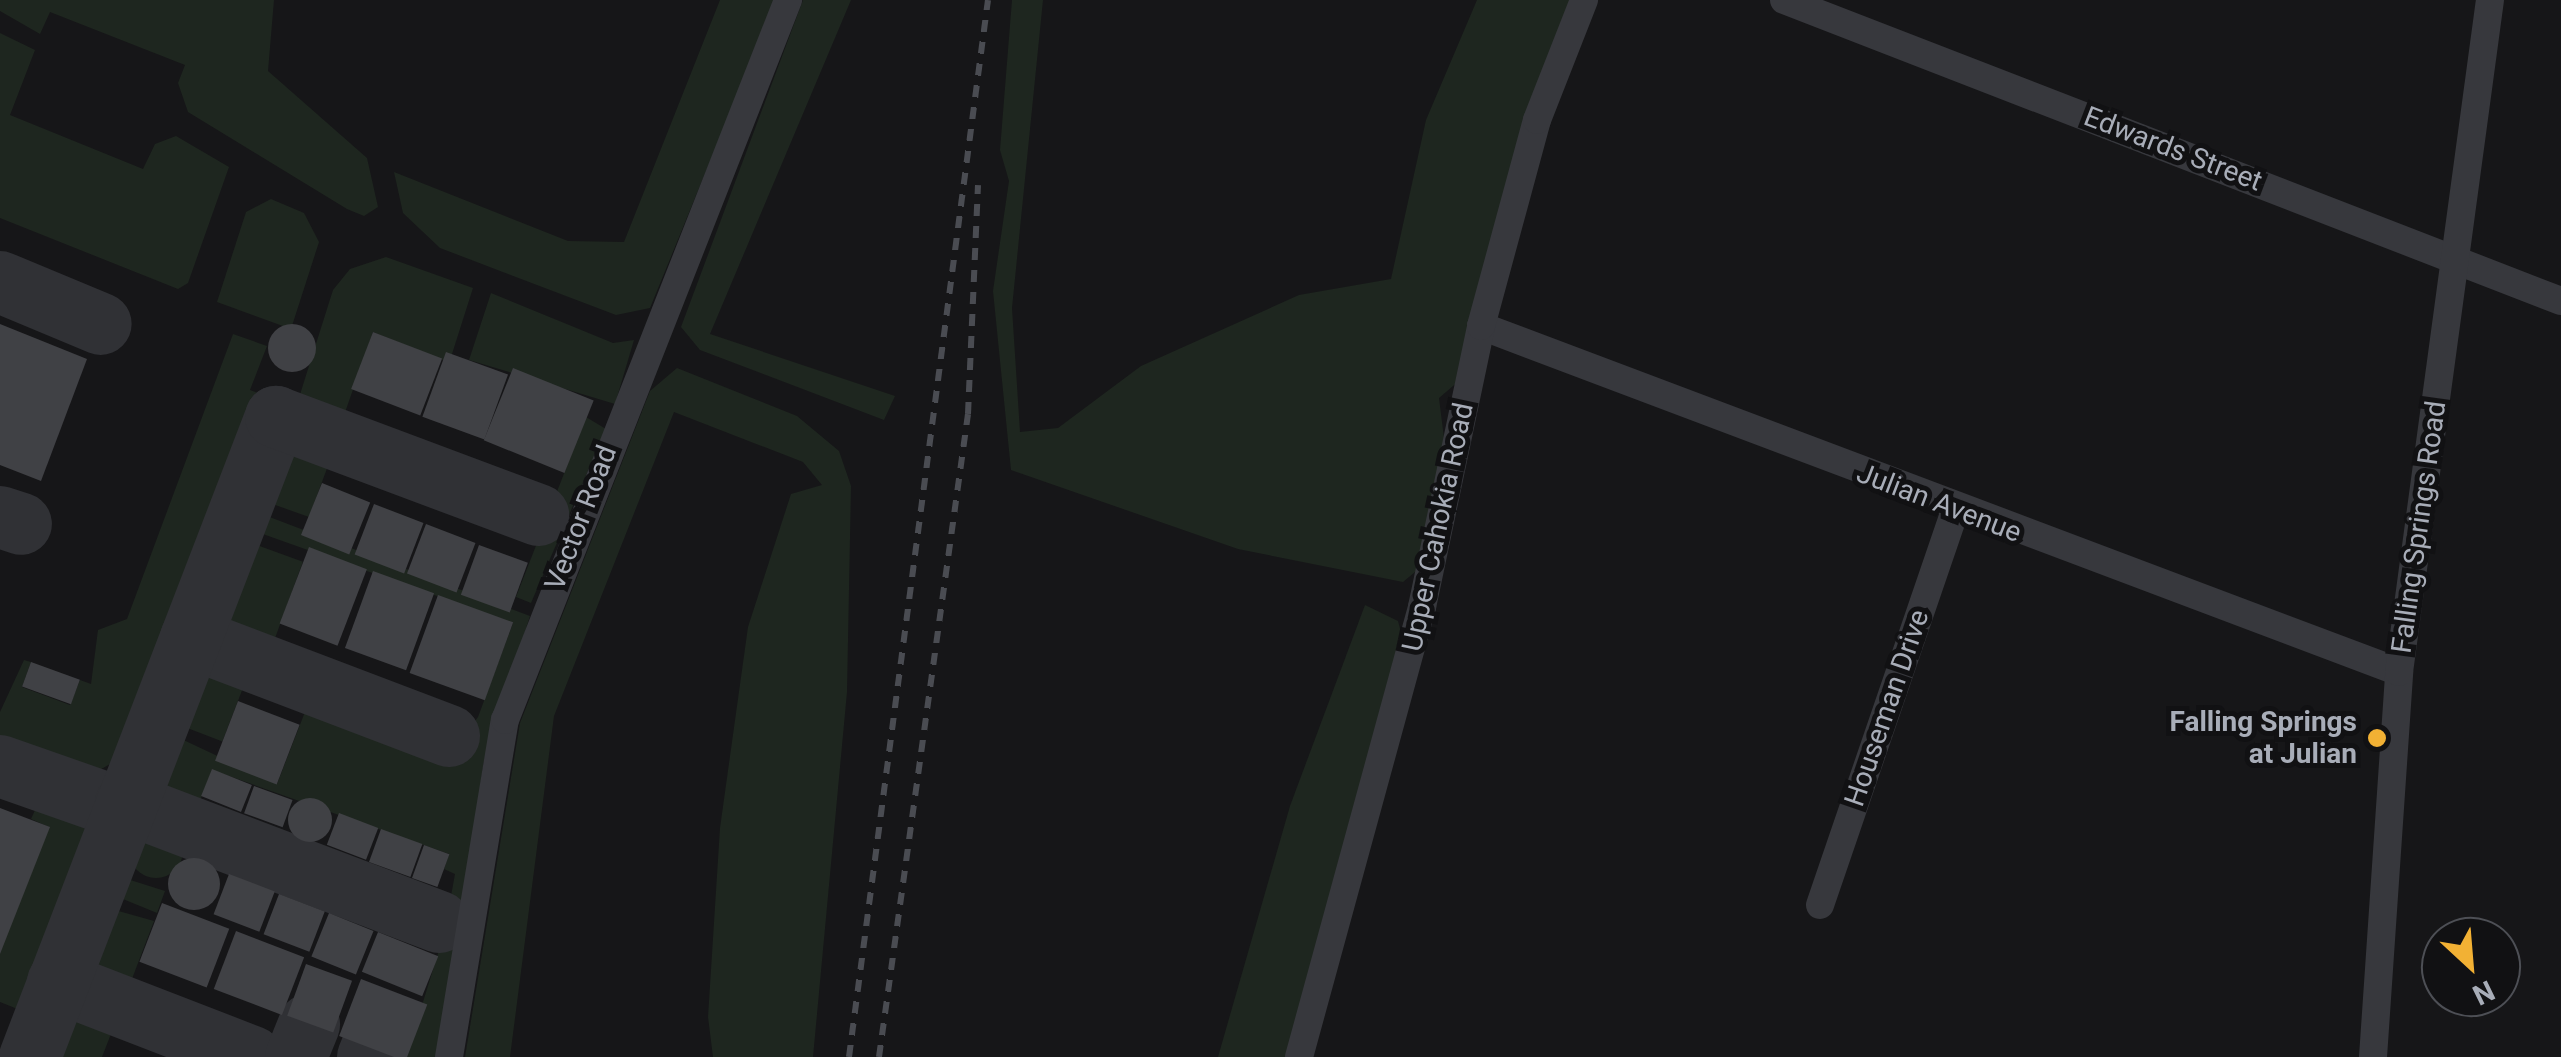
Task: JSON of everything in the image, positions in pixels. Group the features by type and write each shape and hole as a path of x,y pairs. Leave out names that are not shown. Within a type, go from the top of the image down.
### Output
{"street":[{"name":"Vector Road","path":"449,1057 506,720 788,0"},
{"name":"Upper Cahokia Road","path":"1299,1057 1422,607 1482,326 1537,120 1584,0"},
{"name":"Edwards Street","path":"1784,0 2561,301"},
{"name":"Falling Springs Road","path":"2373,1057 2399,672 2490,0"},
{"name":"Julian Avenue","path":"1482,326 1954,511 2399,672"},
{"name":"Houseman Drive","path":"1820,906 1954,511"}],"shaded area":[{"path":"0,0 274,0 268,71 367,158 378,207 364,216 347,209 188,112 178,83 185,65 50,12 40,34 0,11"},
{"path":"720,0 776,0 650,308 616,315 440,248 403,213 394,172 568,241 624,242"},
{"path":"803,0 851,0 710,334 895,396 884,420 700,350 681,327"},
{"path":"1012,0 1043,0 1012,308 1020,432 1058,428 1141,366 1299,295 1391,279 1426,120 1477,0 1575,0 1460,380 1439,398 1444,438 1421,567 1403,582 1238,549 1011,470 993,291 1009,181 1000,150"},
{"path":"0,33 35,50 10,115 143,169 155,144 176,136 229,167 188,283 178,289 0,218"},
{"path":"271,199 304,213 319,242 291,329 217,302 246,212"},
{"path":"386,257 473,288 452,354 443,360 373,332 341,424 296,407 333,290 350,269"},
{"path":"491,293 613,343 634,340 615,404 469,360"},
{"path":"233,334 267,346 250,390 266,396 129,753 91,775 0,742 0,712 24,660 31,662 22,687 70,705 80,680 91,684 98,630 127,619"},
{"path":"677,368 797,416 839,451 851,486 847,692 813,1057 713,1057 708,1017 720,828 748,627 791,494 822,485 803,462 674,412 554,716 510,1057 465,1057 520,723 650,391"},
{"path":"586,417 606,429 531,603 516,597"},
{"path":"300,443 332,455 309,517 264,501 281,451"},
{"path":"259,513 530,616 484,761 439,1057 406,1057 444,934 455,874 444,869 449,854 212,770 194,816 152,794 175,736 277,784 310,699 452,753 478,717 513,623 260,533"},
{"path":"254,544 303,562 271,650 222,632"},
{"path":"1365,605 1398,621 1403,640 1290,1057 1218,1057 1290,806"},
{"path":"203,658 248,675 222,741 178,724"},
{"path":"41,797 87,824 88,859 31,1007 20,1010 0,1002 0,950 49,827 31,819"},
{"path":"156,824 175,832 183,851 175,870 156,878 137,870 129,851 137,832"},
{"path":"121,877 165,891 157,913 118,897"},
{"path":"108,908 154,921 127,992 85,967"},
{"path":"80,1008 116,1021 102,1057 51,1057 69,1011"}],"building":[{"path":"0,324 87,359 41,481 0,465"},
{"path":"292,324 309,331 316,348 309,365 292,372 275,365 268,348 275,331"},
{"path":"373,332 442,359 420,415 351,389"},
{"path":"446,352 508,375 484,439 422,417"},
{"path":"513,368 594,401 564,473 484,440"},
{"path":"322,483 370,502 349,554 301,535"},
{"path":"374,504 423,523 404,573 355,554"},
{"path":"426,524 475,543 456,592 407,573"},
{"path":"479,545 528,563 510,613 461,595"},
{"path":"309,547 367,569 337,646 280,624"},
{"path":"373,571 434,593 406,670 345,648"},
{"path":"438,595 513,622 485,700 410,673"},
{"path":"31,662 80,680 71,704 22,686"},
{"path":"238,701 300,725 277,784 215,761"},
{"path":"212,769 252,785 241,812 201,796"},
{"path":"254,786 293,800 283,827 244,813"},
{"path":"310,798 325,805 332,820 325,835 310,842 295,835 288,820 295,805"},
{"path":"0,808 50,827 0,954"},
{"path":"339,813 378,828 366,860 327,845"},
{"path":"381,829 422,844 410,877 369,862"},
{"path":"424,845 449,854 437,887 412,878"},
{"path":"194,858 213,865 220,884 213,903 194,910 175,903 168,884 175,865"},
{"path":"229,874 275,892 259,932 214,914"},
{"path":"279,894 325,912 309,952 264,934"},
{"path":"162,903 229,929 207,988 139,962"},
{"path":"329,913 374,931 356,975 311,957"},
{"path":"236,931 304,957 282,1015 214,989"},
{"path":"378,932 438,956 422,996 362,972"},
{"path":"306,964 352,981 333,1032 287,1016"},
{"path":"361,979 427,1004 407,1057 394,1057 339,1036"}],"taxiway":[{"path":"0,282 101,324"},
{"path":"30,1057 276,417 538,515"},
{"path":"0,517 21,524"},
{"path":"191,638 449,736"},
{"path":"0,766 123,809"},
{"path":"126,803 439,922"},
{"path":"58,982 252,1057"},
{"path":"296,1057 309,1024"},
{"path":"368,1057 372,1047"}],"railway":[{"path":"849,1057 988,0"},
{"path":"879,1057 968,414 978,185"}],"place":[{"name":"Falling Springs at Julian","path":"2377,738"}]}
